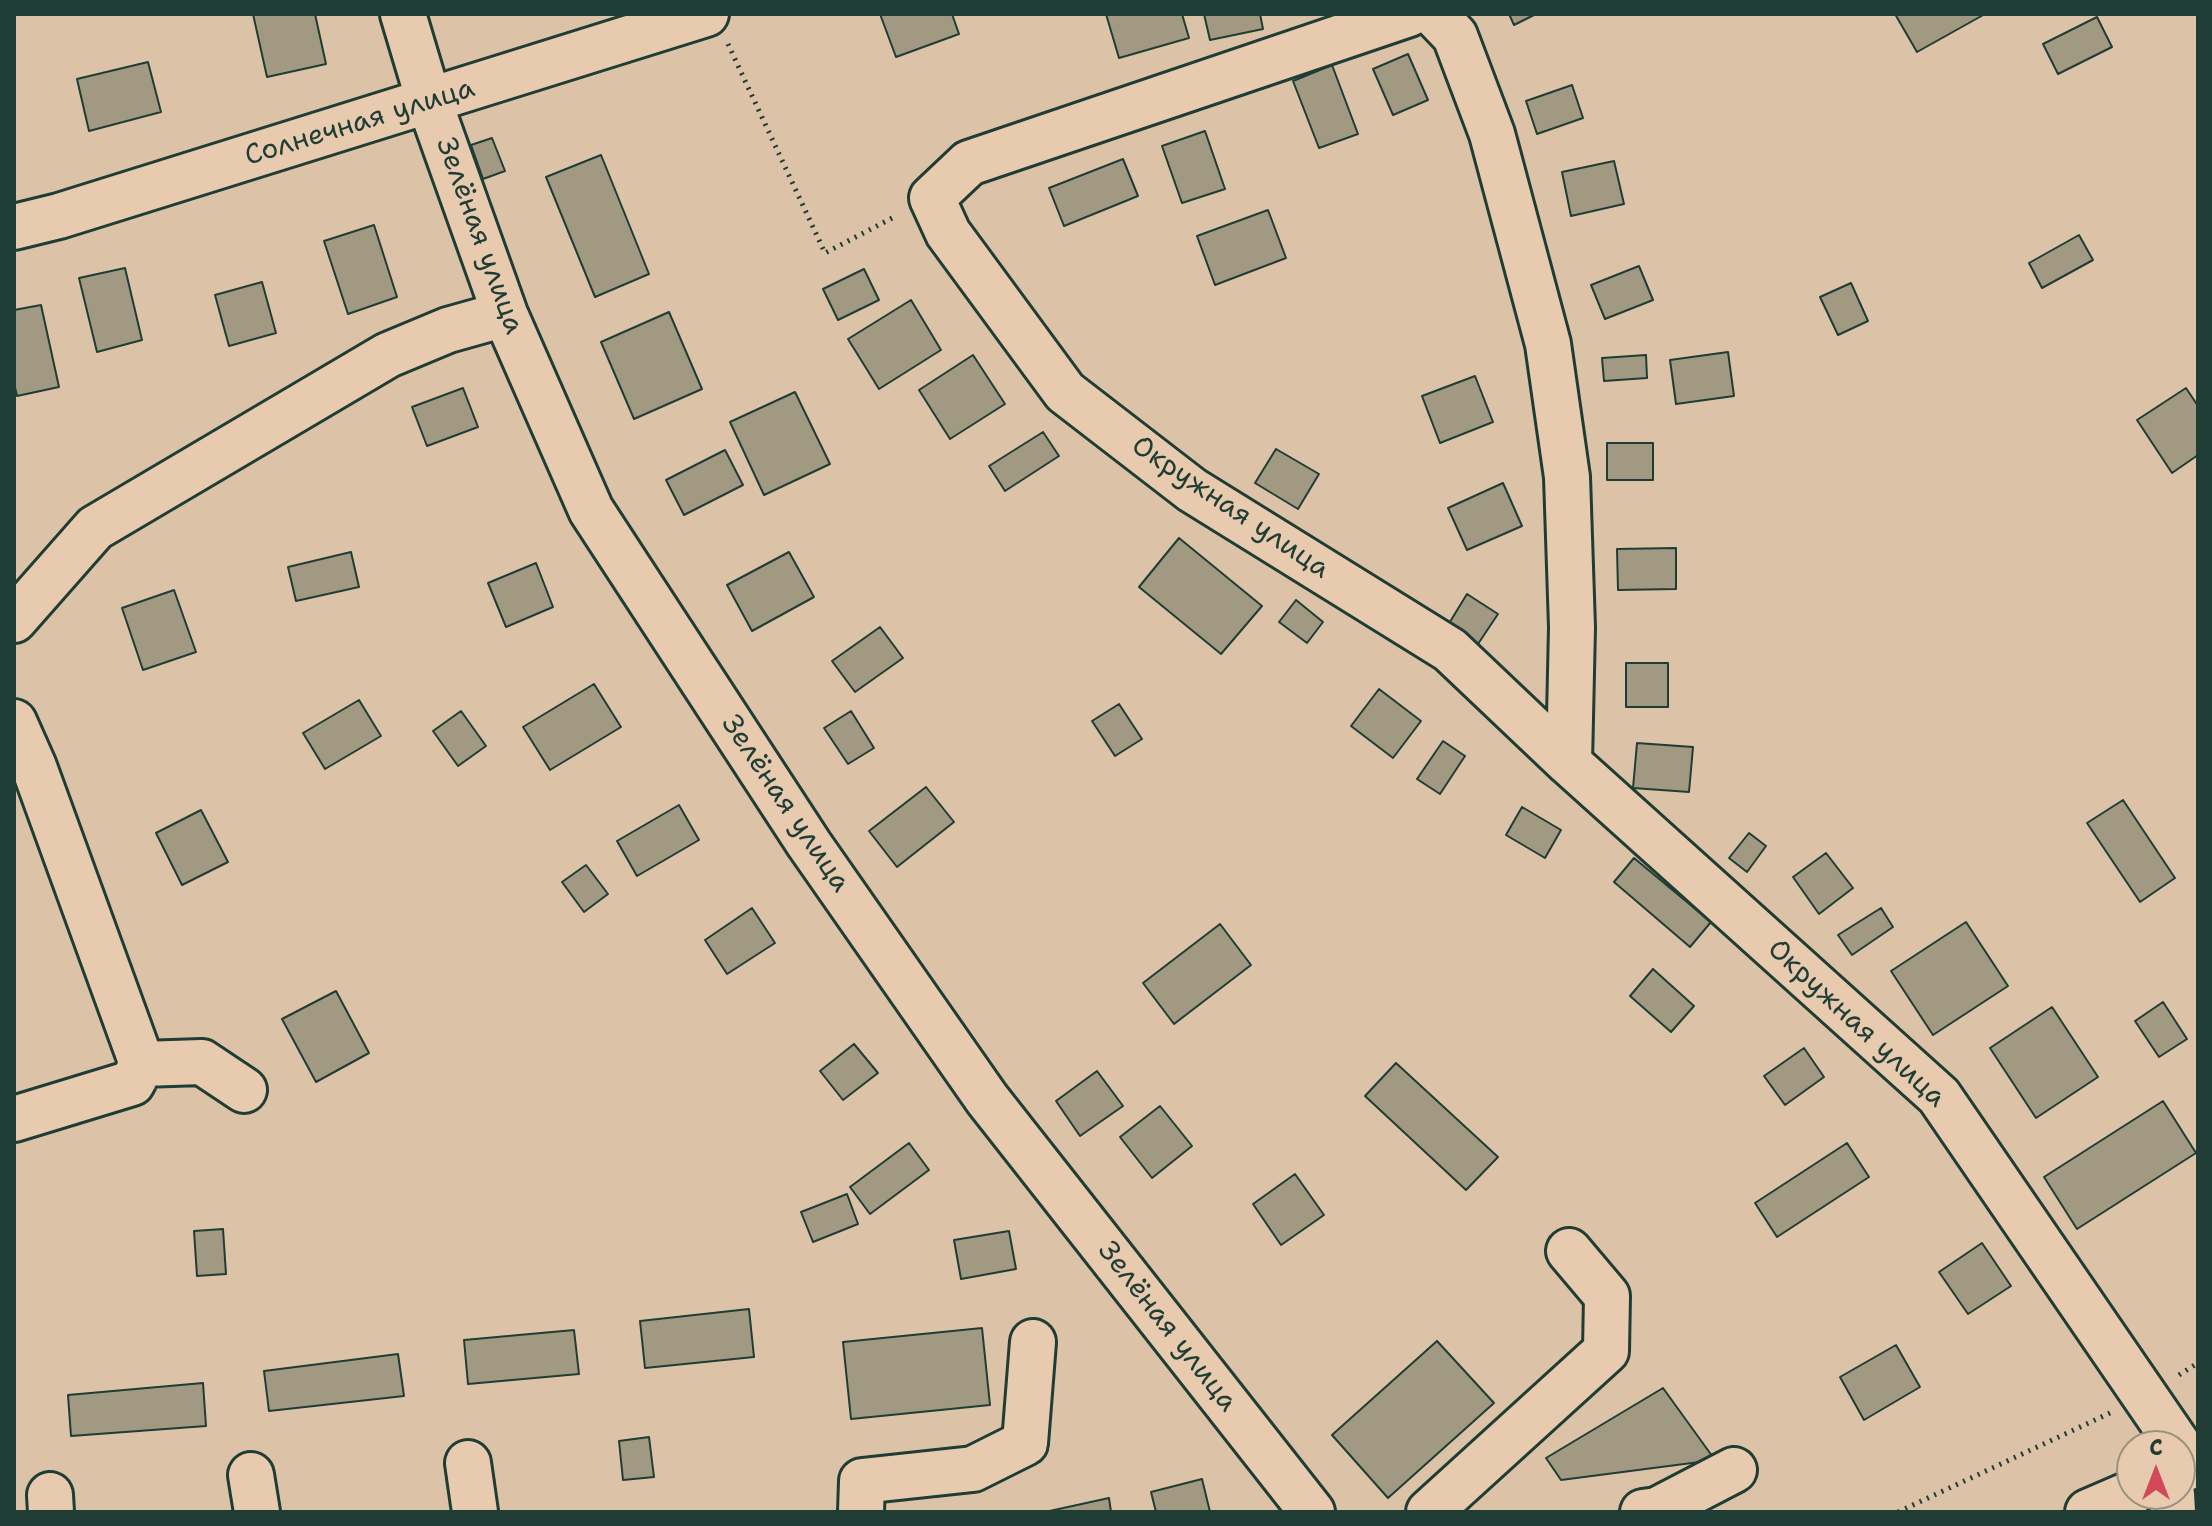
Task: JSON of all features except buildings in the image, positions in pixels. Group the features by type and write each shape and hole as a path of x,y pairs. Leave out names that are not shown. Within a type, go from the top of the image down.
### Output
{"street":[{"name":"Зелёная улица","path":"403,14 429,101 505,314 591,510 809,844 987,1099 1312,1512"},
{"path":"932,198 969,163 1409,14"},
{"path":"1434,14 1455,36 1492,134 1548,344 1567,477 1572,627 1569,763"},
{"name":"Солнечная улица","path":"14,227 59,216 429,101 716,28"},
{"name":"Окружная улица","path":"932,198 948,233 1065,392 1192,490 1450,650 1569,763 1939,1096 2164,1430"},
{"path":"14,620 95,528 388,355 448,330 505,314"},
{"path":"14,722 34,767 142,1064 132,1083 14,1119"},
{"path":"142,1064 202,1062 244,1090"},
{"path":"1429,1512 1606,1351 1607,1296 1569,1251"},
{"path":"861,1512 862,1481 973,1469 1025,1443 1033,1342"},
{"path":"468,1463 475,1512"},
{"path":"1643,1512 1657,1510 1734,1470"},
{"path":"2088,1512 2116,1500"}],"path":[{"path":"716,28 825,253 932,198"},
{"path":"1898,1512 2144,1397 2198,1363"}]}
